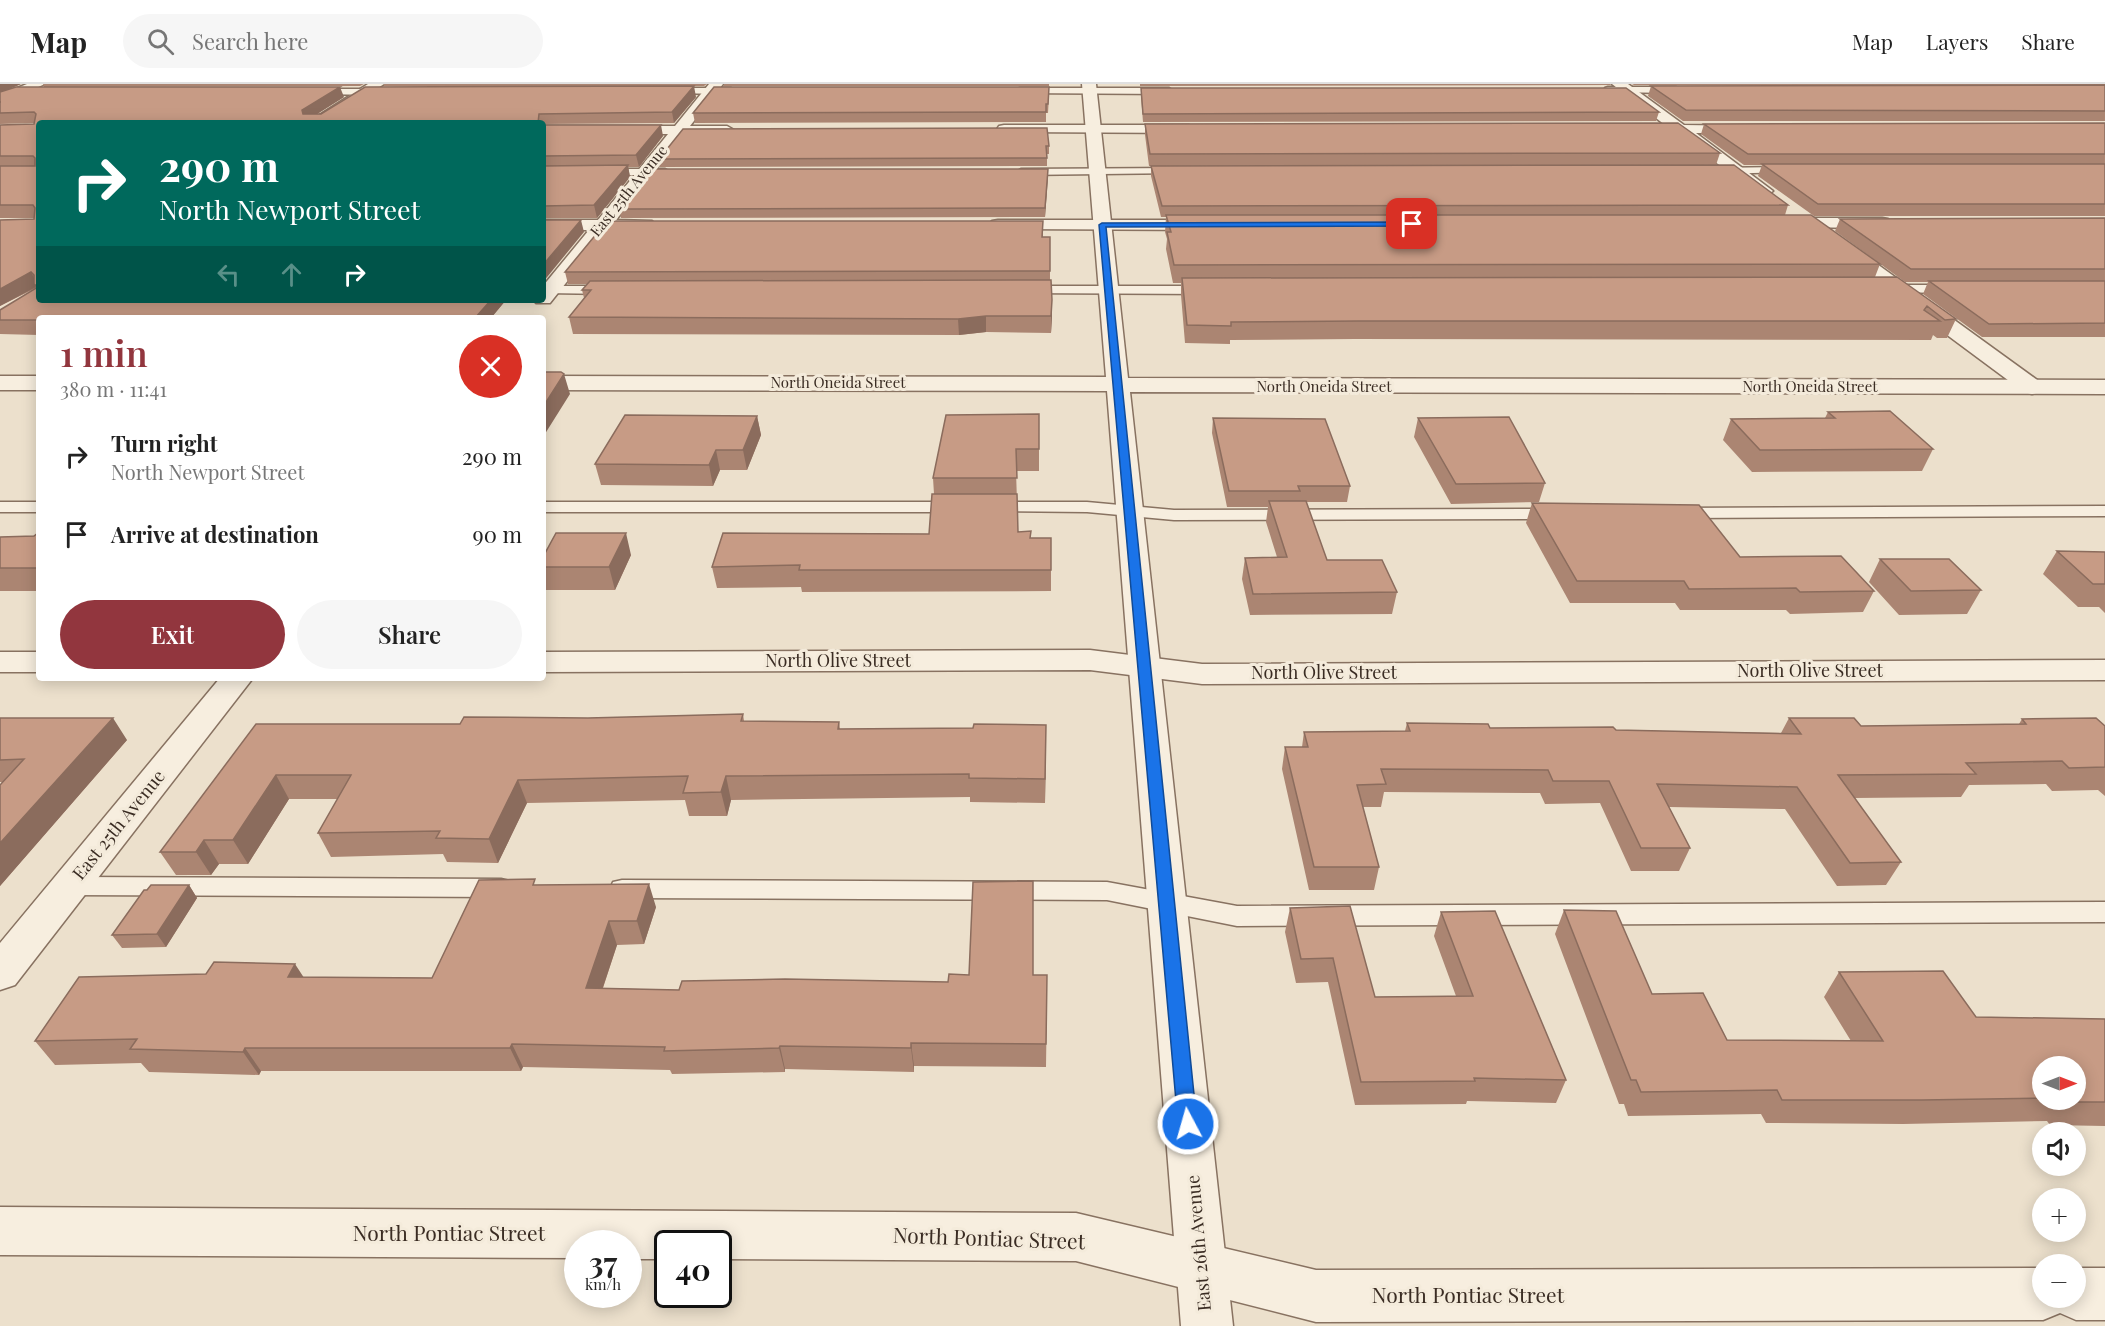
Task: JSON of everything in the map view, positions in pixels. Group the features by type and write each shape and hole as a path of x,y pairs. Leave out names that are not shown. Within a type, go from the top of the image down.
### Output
{"street":[{"name":"East 26th Avenue","path":"1089,87 1207,1326"},
{"path":"1623,87 2032,387"},
{"path":"0,100 18,92 43,88"},
{"path":"319,120 364,92 382,88"},
{"name":"East 25th Avenue","path":"546,295 713,88"},
{"path":"983,129 1201,129"},
{"path":"1632,129 1763,129"},
{"path":"546,130 737,130"},
{"path":"1761,223 1903,223"},
{"path":"546,225 661,225"},
{"path":"977,225 1228,225"},
{"name":"East 25th Avenue","path":"529,315 539,303"},
{"path":"0,383 36,383"},
{"name":"North Oneida Street","path":"546,383 2105,387"},
{"name":"North Olive Street","path":"546,662 1090,660 1202,674 2105,670"},
{"path":"0,662 36,662"},
{"name":"East 25th Avenue","path":"0,973 235,681"},
{"name":"North Pontiac Street","path":"0,1231 1076,1237 1202,1270 1316,1296 2032,1294"},
{"path":"2086,1294 2105,1294"}],"lane":[{"path":"1007,91 1089,87 1182,91"},
{"path":"1592,90 1623,87 1687,90"},
{"path":"651,91 713,88 746,91"},
{"path":"306,92 364,92"},
{"path":"1702,171 1796,170"},
{"path":"1012,172 1193,171"},
{"path":"546,172 681,172"},
{"path":"1874,289 1967,288"},
{"path":"546,296 621,290"},
{"path":"1010,290 1224,290"},
{"path":"0,507 36,507"},
{"path":"546,507 1087,507 1174,515 1568,514"},
{"path":"1663,513 2105,511"},
{"path":"70,886 523,888"},
{"path":"595,889 1107,891 1237,916 2105,912"}],"building":[{"path":"2105,85 2105,111 1686,110 1651,86"},
{"path":"694,86 672,112 539,114 538,120 36,120 36,286 31,272 0,289 0,220 34,219 35,208 33,205 0,205 0,166 35,166 35,158 33,156 0,156 0,125 34,124 36,114 34,112 0,113 0,92 16,87 340,87 302,110 303,114 321,114 365,87"},
{"path":"714,87 1049,87 1046,112 693,113"},
{"path":"1141,88 1626,88 1659,112 1143,114"},
{"path":"1678,123 1720,153 1150,154 1145,124"},
{"path":"2105,123 2105,154 1748,154 1704,124"},
{"path":"546,125 661,125 636,155 546,156"},
{"path":"1047,128 1049,146 1046,146 1047,158 659,159 683,129"},
{"path":"1762,164 2105,164 2105,204 1818,204"},
{"path":"628,165 594,205 546,206 546,166"},
{"path":"1734,165 1788,205 1162,206 1151,166"},
{"path":"651,169 1048,169 1045,208 619,209"},
{"path":"1166,215 1811,215 1880,264 1174,265 1167,232 1171,232"},
{"path":"2105,218 2105,269 1911,269 1840,219"},
{"path":"546,220 581,220 546,261"},
{"path":"607,221 1043,221 1042,237 1050,237 1050,271 565,272"},
{"path":"1897,277 1956,319 1945,320 1927,306 1924,310 1940,321 1358,321 1231,322 1231,326 1187,325 1182,278"},
{"path":"1051,280 1051,316 986,316 958,319 569,317 591,290 582,290 590,281"},
{"path":"1929,281 2105,281 2105,323 1989,324"},
{"path":"36,288 36,303 488,303 478,315 36,315 36,320 0,320 0,310"},
{"path":"546,372 564,374 546,402"},
{"path":"1890,411 1933,449 1760,450 1731,419 1835,418 1828,412"},
{"path":"1039,414 1039,449 1016,449 1017,478 933,478 946,415"},
{"path":"625,415 757,416 743,450 716,450 709,465 595,464"},
{"path":"1509,417 1545,483 1456,484 1418,418"},
{"path":"1213,418 1325,419 1350,486 1298,486 1300,491 1229,491"},
{"path":"932,494 1017,494 1018,532 1031,531 1030,538 1051,538 1051,570 799,570 800,565 712,567 723,533 929,534"},
{"path":"1269,501 1306,501 1327,560 1382,560 1397,592 1253,594 1245,558 1287,557"},
{"path":"1532,503 1699,505 1740,557 1841,556 1874,591 1800,592 1796,588 1689,589 1684,581 1577,581"},
{"path":"556,533 626,533 609,567 546,567 546,551"},
{"path":"36,534 36,568 0,568 0,537"},
{"path":"2057,551 2105,552 2105,584 2093,584"},
{"path":"1880,559 1949,559 1981,590 1911,591"},
{"path":"743,714 741,721 839,722 838,729 973,728 974,724 1046,725 1045,779 969,778 969,774 726,776 721,792 683,793 688,776 518,780 489,839 436,838 440,831 318,833 351,775 276,775 233,840 204,840 196,852 160,852 256,724 460,724 464,717 588,718"},
{"path":"0,718 113,718 0,843 0,785 24,759 0,760"},
{"path":"1789,718 1854,718 1861,726 2026,724 2022,719 2096,718 2105,726 2105,767 2069,768 2062,761 1966,763 1976,774 1838,775 1901,862 1850,863 1797,787 1657,784 1690,848 1641,848 1609,781 1553,781 1548,770 1381,769 1386,784 1357,785 1379,867 1314,867 1285,747 1308,747 1304,732 1410,731 1407,723 1488,724 1490,728 1613,727 1616,730 1801,734"},
{"path":"535,879 533,885 649,884 637,921 609,921 586,988 679,990 682,981 785,979 948,982 949,974 969,975 973,882 1033,881 1033,975 1047,975 1046,1044 911,1043 911,1048 780,1046 779,1048 664,1051 665,1047 512,1044 510,1048 245,1048 243,1052 130,1049 137,1039 35,1041 79,977 206,974 214,962 295,964 288,977 432,978 479,880"},
{"path":"151,885 189,885 157,934 112,935 144,890"},
{"path":"1350,906 1375,997 1473,996 1441,912 1495,911 1566,1080 1474,1078 1475,1081 1361,1082 1333,958 1301,959 1290,908"},
{"path":"1564,910 1616,911 1652,994 1703,993 1727,1040 1883,1041 1839,972 1943,971 1976,1017 2105,1019 2105,1102 2086,1102 2086,1056 2032,1056 2032,1098 1782,1100 1777,1090 1641,1092 1636,1080 1631,1080"}],"route":[{"path":"1188,1124 1102,225 1412,224"}]}
